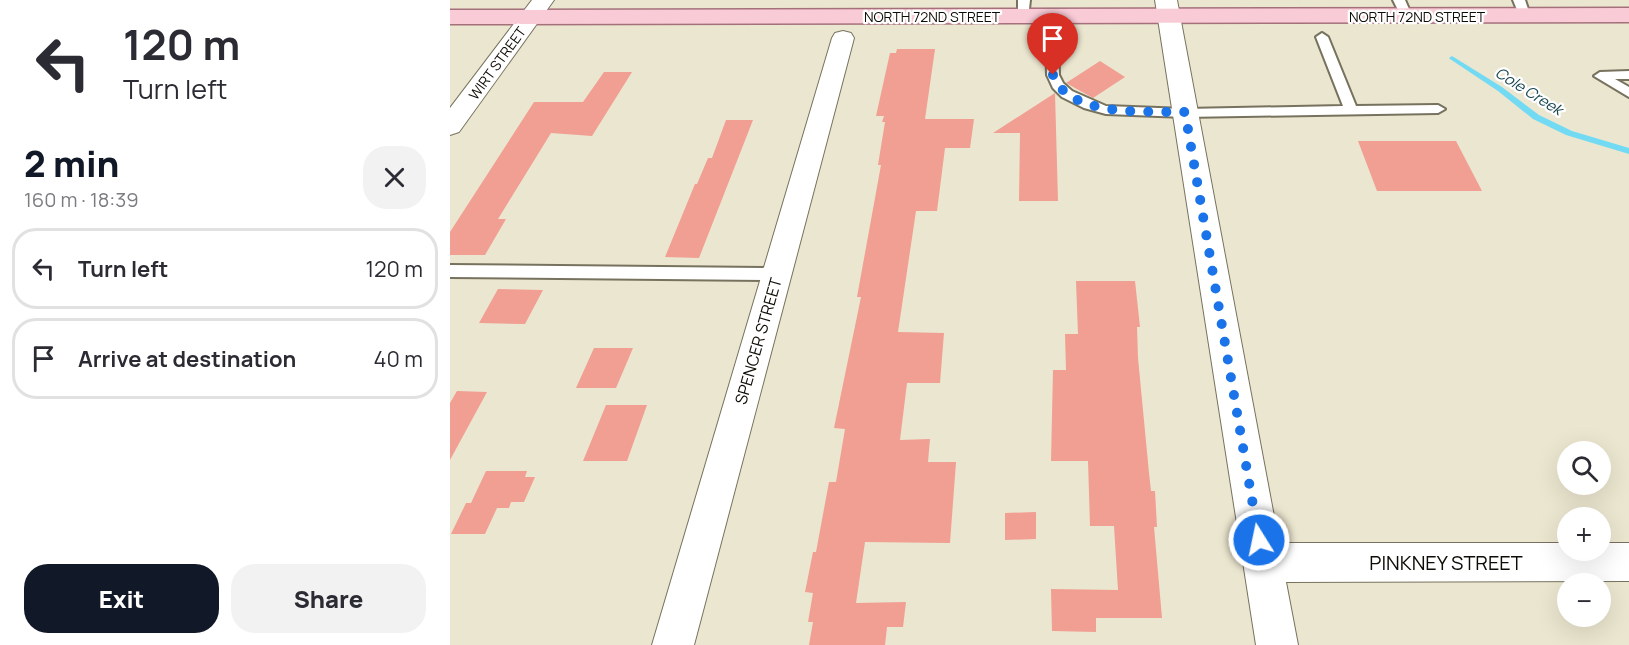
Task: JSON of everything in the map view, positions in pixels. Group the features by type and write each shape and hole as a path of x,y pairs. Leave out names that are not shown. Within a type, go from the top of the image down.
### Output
{"main road":[{"name":"NORTH 72ND STREET","path":"450,17 537,8 1024,8 1169,18 1322,37 1629,37"},
{"name":"NORTH 72ND STREET","path":"450,39 1052,37 1169,18 1402,8 1522,8 1629,15"}],"street":[{"name":"WIRT STREET","path":"450,126 537,8"},
{"path":"1169,18 1277,645"},
{"name":"SPENCER STREET","path":"673,645 843,38"},
{"name":"PINKNEY STREET","path":"1263,563 1629,562"}],"lane":[{"path":"1052,37 1053,75 1057,85 1067,94 1089,105 1106,110 1185,112 1438,109"},
{"path":"1322,37 1352,110"},
{"path":"1629,75 1600,76 1629,93"},
{"path":"450,271 777,274"}],"building":[{"path":"897,49 935,49 925,119 974,119 970,148 945,148 937,211 916,211 898,332 944,333 940,383 907,383 900,440 930,439 928,462 956,462 950,543 865,542 856,603 906,602 903,627 887,627 885,645 809,645 813,622 808,622 813,593 805,592 813,552 816,552 829,482 836,482 845,429 834,428 861,297 857,297 881,165 878,165 885,122 882,122 884,116 876,116 890,53 896,53"},
{"path":"1100,61 1125,77 1093,98 1066,83"},
{"path":"604,72 632,72 592,136 551,133 498,219 506,219 485,255 450,255 450,232 534,102 583,102"},
{"path":"1055,93 1058,201 1019,201 1020,133 993,133"},
{"path":"726,120 753,120 699,258 665,257 695,184 708,158 712,158"},
{"path":"1358,141 1456,141 1482,191 1377,191"},
{"path":"1076,281 1135,281 1140,327 1137,327 1138,358 1151,491 1155,491 1157,527 1154,527 1162,618 1096,618 1096,632 1052,631 1051,589 1118,590 1114,526 1090,526 1088,461 1051,461 1053,370 1066,370 1065,334 1078,334"},
{"path":"498,289 543,290 525,324 479,323"},
{"path":"594,348 633,348 616,388 576,388"},
{"path":"457,391 487,392 450,460 450,403"},
{"path":"606,405 647,405 627,461 583,461"},
{"path":"486,471 527,471 525,477 535,477 524,502 511,502 509,508 497,508 485,534 451,534 466,503 471,503"},
{"path":"1036,512 1036,539 1005,540 1005,513"}],"waterway":[{"name":"Cole Creek","path":"1452,58 1500,89 1536,117 1569,133 1629,151"}],"route":[{"path":"1053,75 1057,85 1067,94 1089,105 1106,110 1185,112 1259,540"}]}
